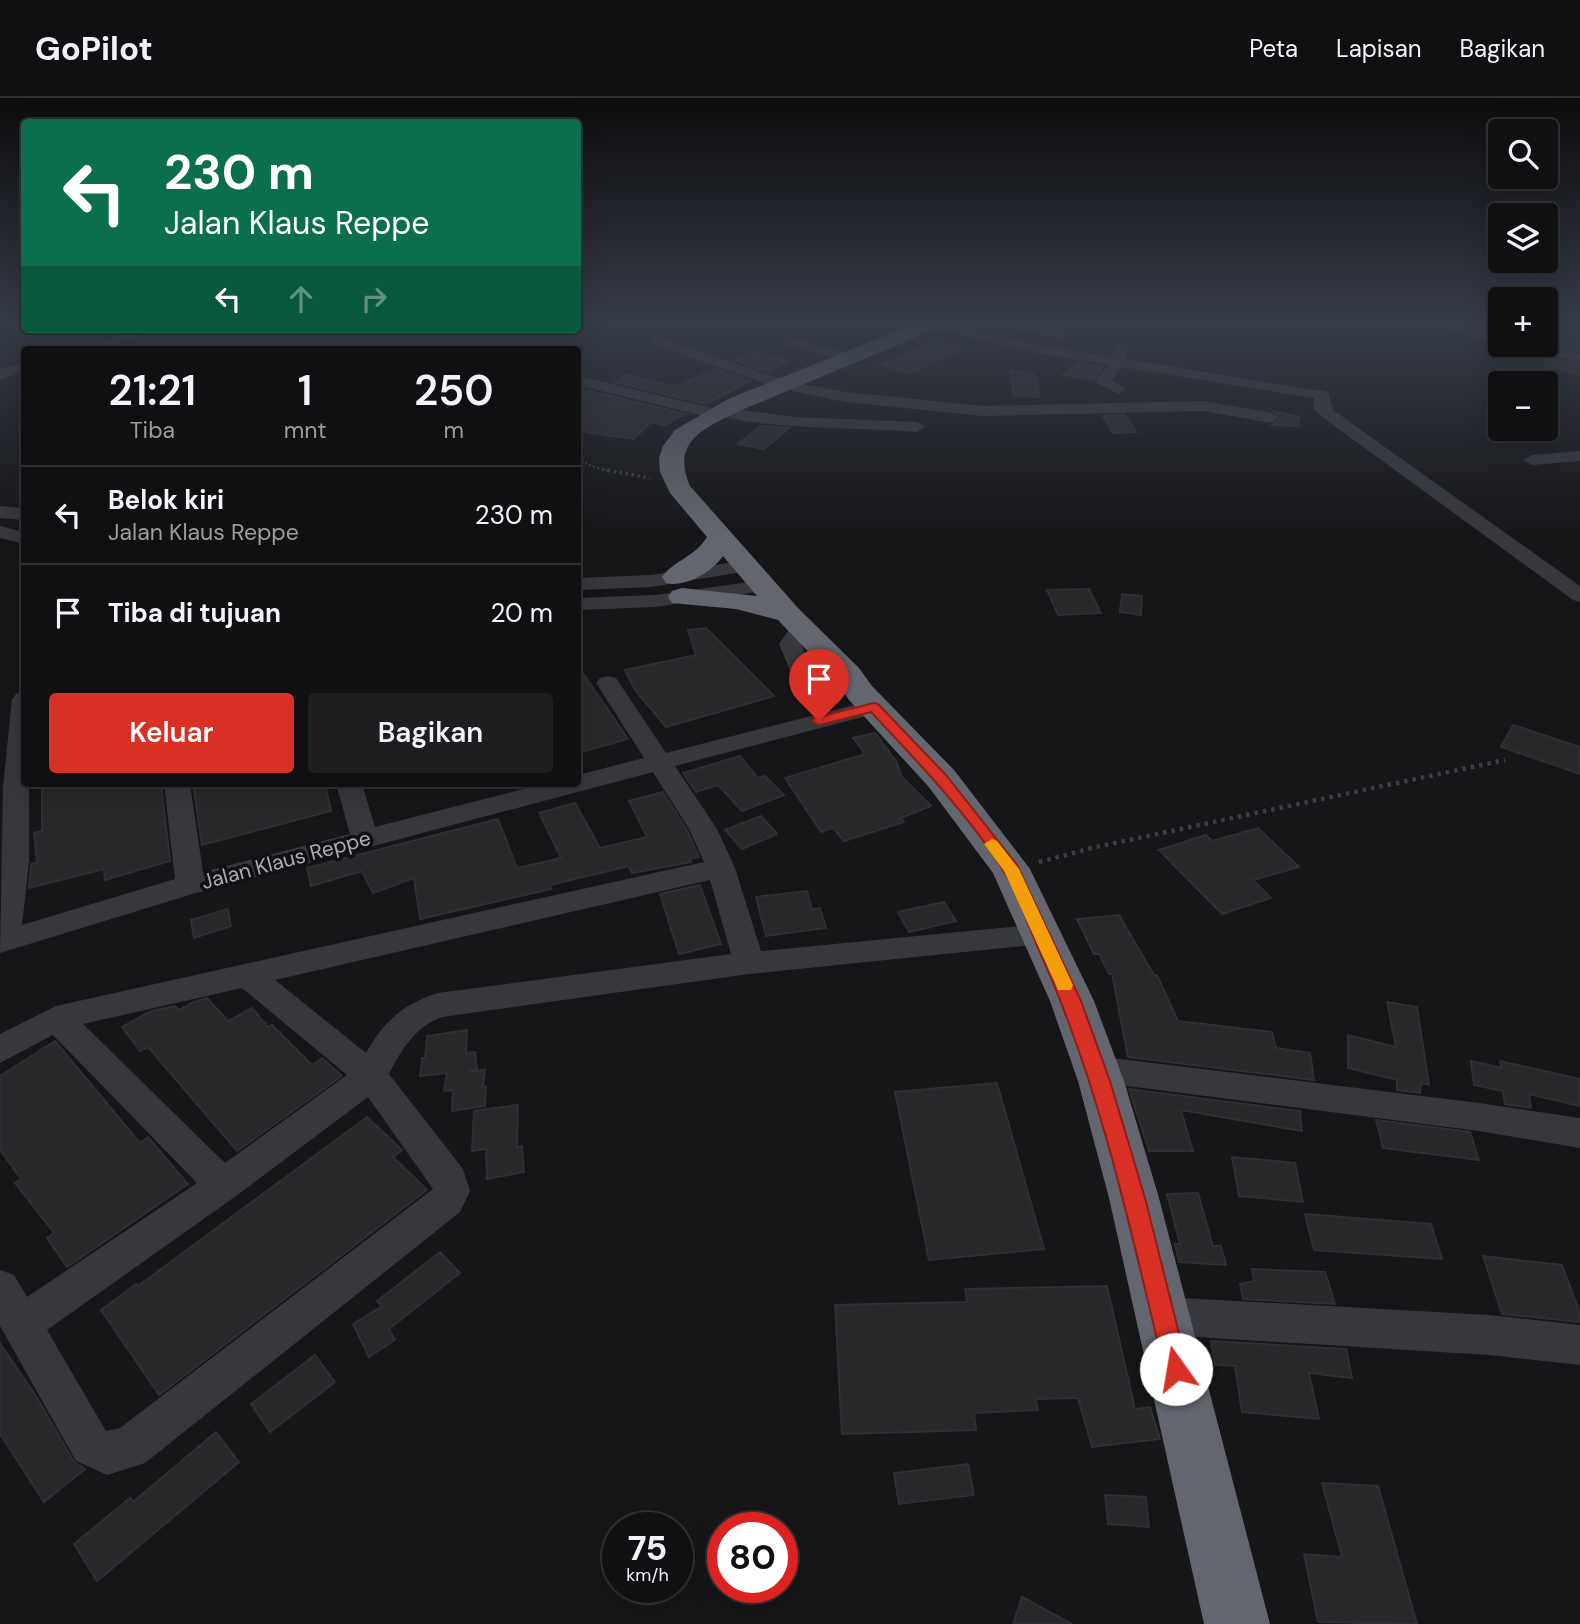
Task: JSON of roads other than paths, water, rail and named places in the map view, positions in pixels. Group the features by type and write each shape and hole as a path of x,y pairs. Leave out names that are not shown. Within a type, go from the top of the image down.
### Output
{"highway":[{"path":"764,393 690,429 675,444 669,461 669,472 775,598 941,778 1011,869 1072,1001 1096,1069 1134,1198 1164,1316 1237,1624"},
{"path":"679,587 709,556 721,537"},
{"path":"679,587 760,603 775,598"}],"street":[{"path":"632,393 719,413 799,424 868,423 917,427"},
{"path":"826,393 961,410 1195,405 1271,418"},
{"path":"1305,393 1322,396 1322,409 1326,413 1580,596"},
{"path":"1532,460 1580,456"},
{"path":"0,512 21,514"},
{"path":"0,532 21,537"},
{"path":"581,585 625,594"},
{"path":"581,603 679,587 775,598 814,710"},
{"path":"608,683 703,829 721,868 749,963"},
{"path":"0,704 21,700"},
{"name":"Jalan Klaus Reppe","path":"581,781 656,755 814,710 867,700"},
{"path":"2,935 15,862 16,787 21,752"},
{"name":"Jalan Klaus Reppe","path":"581,768 656,755"},
{"path":"177,787 190,879"},
{"path":"350,787 363,834"},
{"name":"Jalan Klaus Reppe","path":"2,935 190,879 363,834 517,788"},
{"path":"0,1050 55,1018 721,868"},
{"path":"21,1325 223,1185 371,1076 390,1040 402,1026 420,1012 438,1005 749,963 1041,935"},
{"path":"0,1288 91,1446 107,1453 130,1448 447,1200 452,1191 450,1180 371,1076 247,974"},
{"path":"55,1018 223,1185"},
{"path":"1096,1069 1479,1117 1580,1133"},
{"path":"1164,1316 1489,1335 1580,1345"}]}
